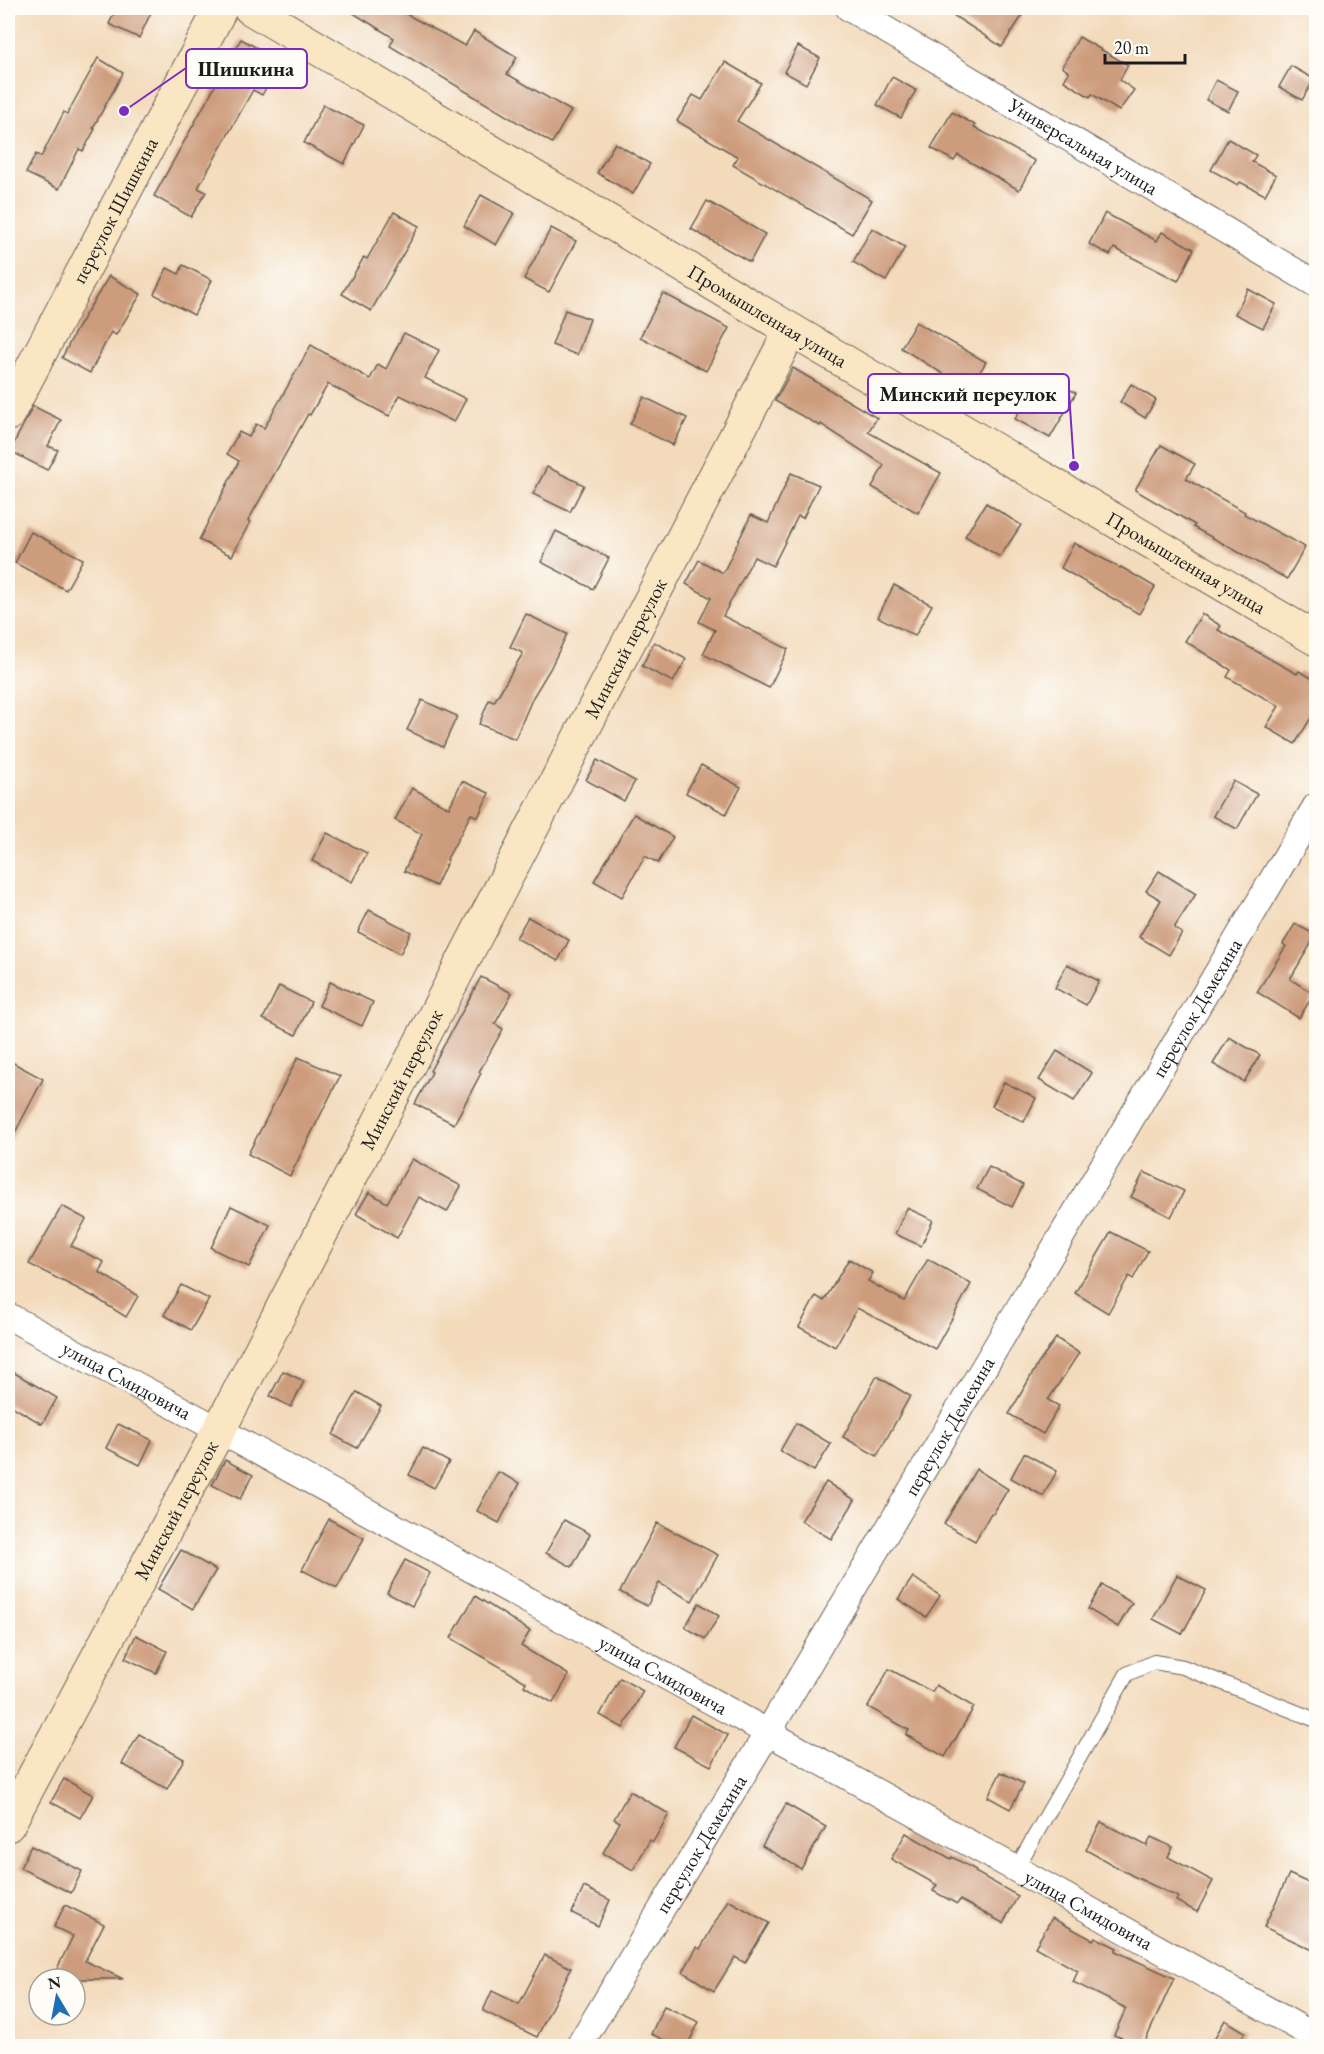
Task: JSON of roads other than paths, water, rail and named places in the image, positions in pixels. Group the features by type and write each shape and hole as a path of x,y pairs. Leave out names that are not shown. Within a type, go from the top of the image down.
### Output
{"main road":[{"name":"переулок Шишкина","path":"8,414 221,8"},
{"name":"Промышленная улица","path":"250,8 1317,639"},
{"name":"Минский переулок","path":"8,1825 219,1430 791,330"}],"street":[{"name":"Универсальная улица","path":"849,8 1317,284"},
{"name":"переулок Демехина","path":"579,2046 767,1734 1317,806"},
{"name":"улица Смидовича","path":"8,1316 219,1430 1317,2037"}],"lane":[{"path":"1016,1869 1127,1674 1154,1662 1183,1667 1317,1720"}],"place":[{"name":"Шишкина","path":"124,111"},
{"name":"Минский переулок","path":"1074,466"}]}
